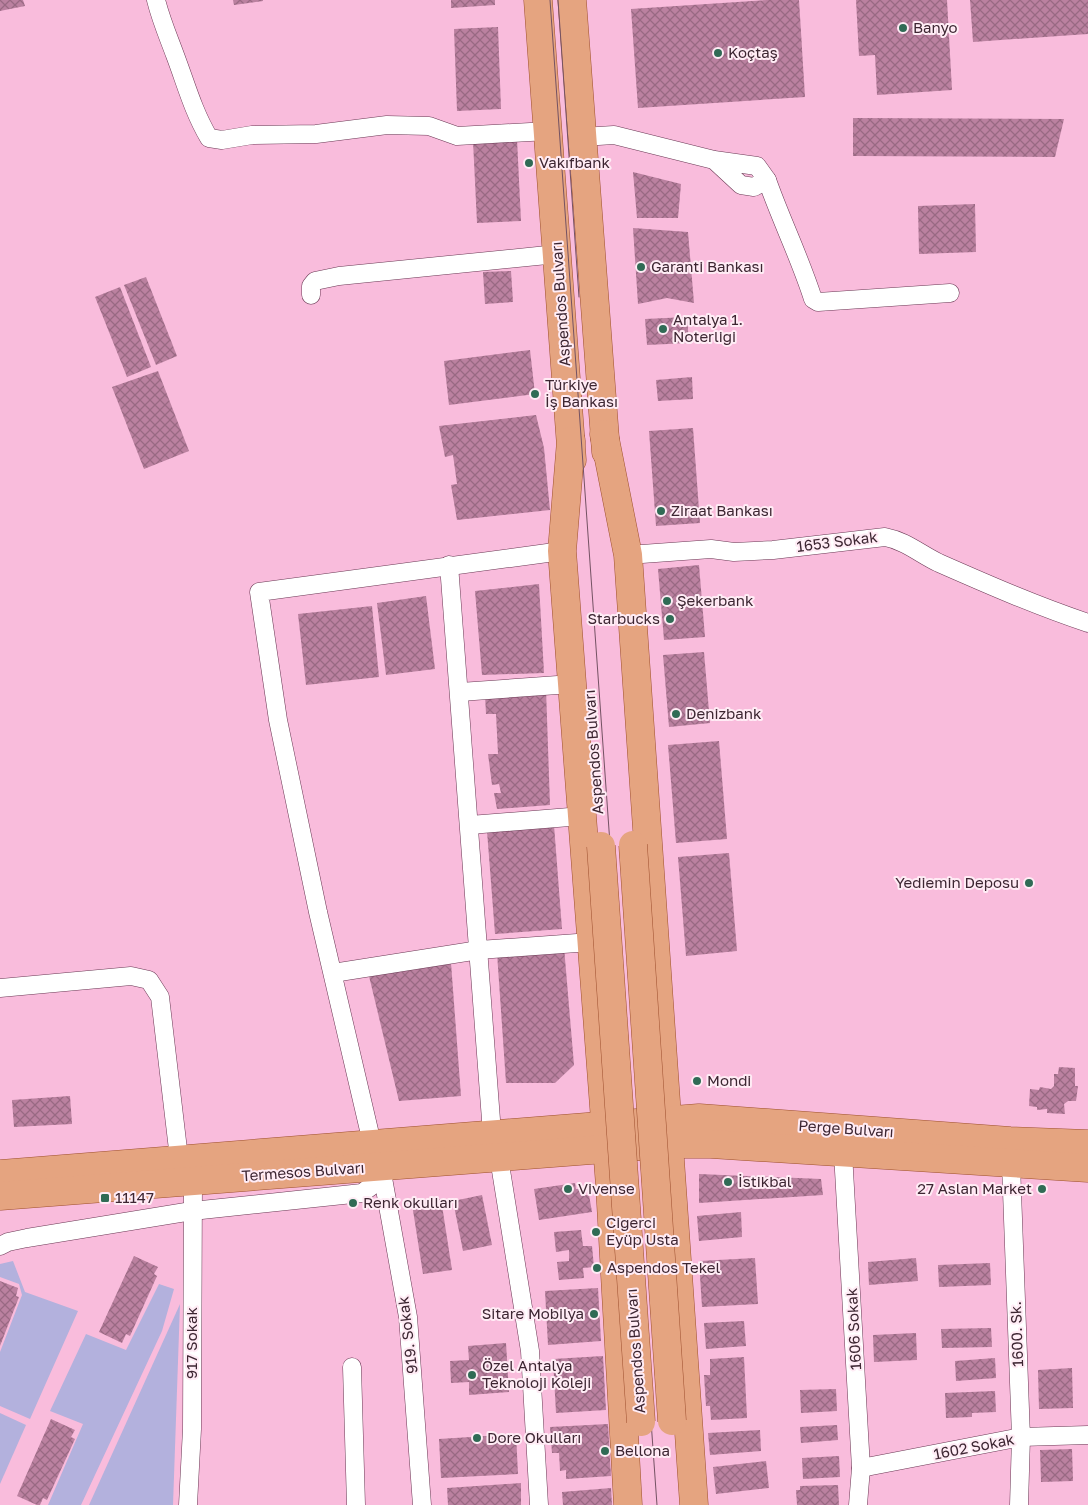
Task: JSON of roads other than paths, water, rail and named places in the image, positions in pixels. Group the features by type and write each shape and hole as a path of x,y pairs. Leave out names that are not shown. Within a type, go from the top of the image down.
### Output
{"main road":[{"name":"Aspendos Bulvarı","path":"538,0 602,846 646,1505"},
{"name":"Aspendos Bulvarı","path":"572,0 633,845 677,1505"},
{"path":"604,434 628,555 694,1505"},
{"path":"571,441 562,551 590,942 610,1186 628,1505"},
{"path":"602,1089 611,1103 628,1108 644,1105 660,1096 665,1079"},
{"name":"Perge Bulvarı","path":"606,1137 669,1132 699,1118 1010,1141 1088,1144"},
{"name":"Perge Bulvarı","path":"669,1132 711,1144 1088,1168"},
{"name":"Termesos Bulvarı","path":"0,1174 186,1169 606,1137"},
{"path":"610,1186 617,1171 634,1165 651,1165 667,1172 673,1186"},
{"name":"Termesos Bulvarı","path":"0,1196 186,1169"}],"street":[{"path":"156,0 162,24 196,116 209,138 222,140 252,135 316,134 387,124 429,126 457,136 548,131"},
{"path":"582,137 614,135 714,160 742,185 754,187 767,180 782,223 805,273 813,299 818,302 950,293"},
{"path":"311,295 311,286 315,281 339,276 557,254"},
{"name":"1653 Sokak","path":"628,555 710,549 734,552 773,550 885,537 901,540 934,560 1030,604 1088,623"},
{"path":"539,1505 530,1351 496,1146 449,565 562,551"},
{"name":"919. Sokak","path":"422,1505 408,1317 377,1155 318,912 278,720 259,592 449,565"},
{"path":"460,692 572,684"},
{"path":"470,825 582,816"},
{"path":"333,973 480,950 590,942"},
{"name":"917 Sokak","path":"0,988 131,976 149,980 160,997 192,1211 192,1429 188,1505"},
{"name":"1606 Sokak","path":"844,1153 861,1468 858,1505"},
{"path":"0,1246 8,1242 27,1238 192,1211 362,1194 373,1185 377,1155"},
{"name":"1600. Sk.","path":"1011,1164 1021,1438 1019,1505"},
{"path":"352,1367 356,1505"},
{"name":"1602 Sokak","path":"861,1468 1021,1438 1088,1435"}],"tram line":[{"path":"550,0 657,1505"},
{"path":"558,0 579,297"}],"place":[{"name":"Banyo","path":"903,28"},
{"name":"Koçtaş","path":"718,53"},
{"name":"Vakıfbank","path":"529,163"},
{"name":"Garanti Bankası","path":"641,267"},
{"name":"Antalya 1. Noterliği","path":"663,329"},
{"name":"Türkiye İş Bankası","path":"535,394"},
{"name":"Ziraat Bankası","path":"661,511"},
{"name":"Şekerbank","path":"667,601"},
{"name":"Starbucks","path":"670,619"},
{"name":"Denizbank","path":"676,714"},
{"name":"Yediemin Deposu","path":"1029,883"},
{"name":"Mondi","path":"697,1081"},
{"name":"İstikbal","path":"728,1182"},
{"name":"Vivense","path":"568,1189"},
{"name":"27 Aslan Market","path":"1042,1189"},
{"name":"11147","path":"105,1198"},
{"name":"Renk okulları","path":"353,1203"},
{"name":"Ciğerci Eyüp Usta","path":"596,1232"},
{"name":"Aspendos Tekel","path":"597,1268"},
{"name":"Sitare Mobilya","path":"594,1314"},
{"name":"Özel Antalya Teknoloji Koleji","path":"472,1375"},
{"name":"Dore Okulları","path":"477,1438"},
{"name":"Bellona","path":"605,1451"}]}
